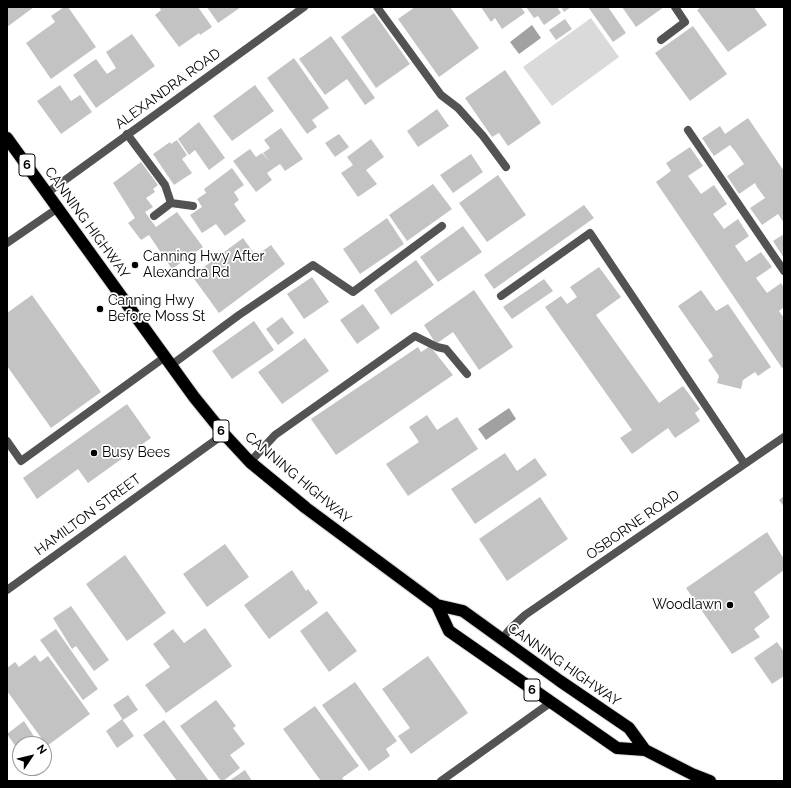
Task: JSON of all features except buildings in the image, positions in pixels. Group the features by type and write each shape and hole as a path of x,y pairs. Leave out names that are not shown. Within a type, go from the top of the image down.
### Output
{"highway":[{"name":"CANNING HIGHWAY","path":"7,138 168,362 224,434 250,462 312,512 437,605 463,611 501,640 629,728 645,750"},
{"name":"CANNING HIGHWAY","path":"437,605 449,631 616,748 645,750 692,774 710,781"}],"street":[{"name":"ALEXANDRA ROAD","path":"47,193 304,7"},
{"path":"377,7 441,95 458,108 483,136 506,167"},
{"path":"661,40 685,22 675,7"},
{"path":"688,130 784,271"},
{"path":"127,134 165,185 171,203"},
{"path":"154,216 171,203 193,206"},
{"path":"7,242 58,208"},
{"path":"7,441 21,461 313,265 353,292 442,226"},
{"path":"501,296 590,233 744,463"},
{"path":"250,462 275,435 415,336 437,347 446,348 467,374"},
{"name":"HAMILTON STREET","path":"7,590 224,434"},
{"name":"OSBORNE ROAD","path":"501,640 510,629 525,616 744,463 784,437"},
{"path":"441,781 550,703"}],"shaded area":[{"path":"591,18 619,57 552,106 523,67"},
{"path":"532,25 541,38 519,54 510,42"},
{"path":"509,408 516,419 486,440 478,429"}],"place":[{"name":"Canning Hwy After Alexandra Rd","path":"135,265"},
{"name":"Canning Hwy Before Moss St","path":"100,309"},
{"name":"Busy Bees","path":"94,453"},
{"name":"Woodlawn","path":"730,605"}]}
